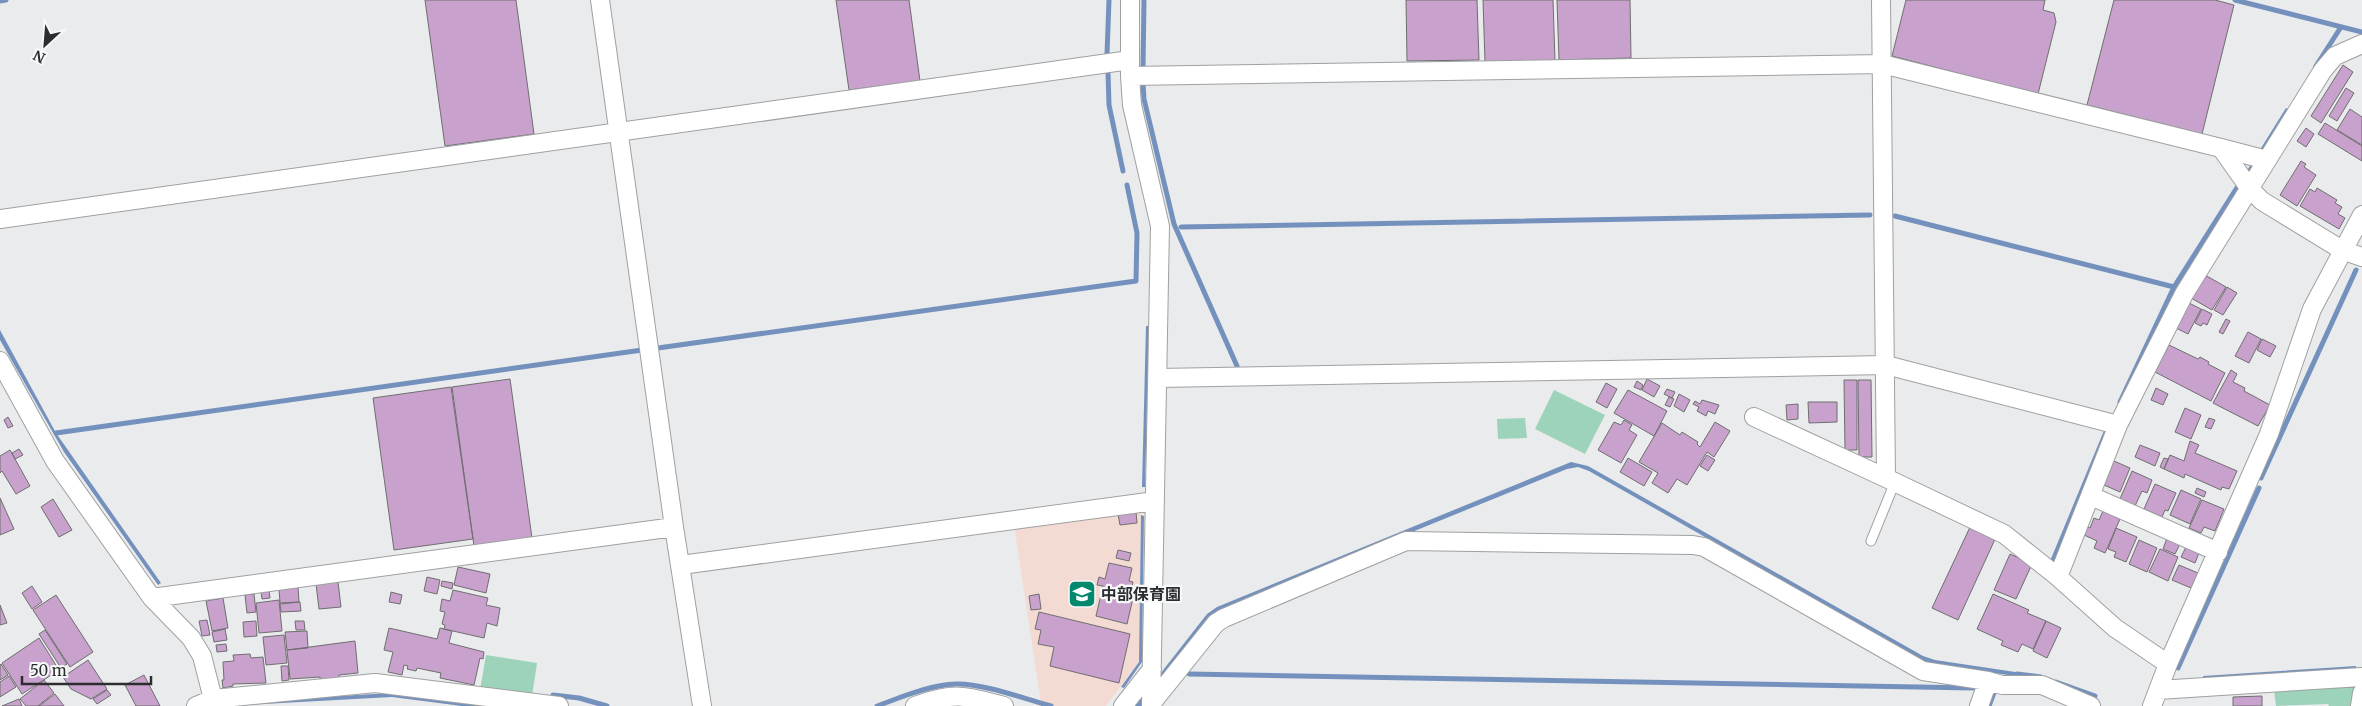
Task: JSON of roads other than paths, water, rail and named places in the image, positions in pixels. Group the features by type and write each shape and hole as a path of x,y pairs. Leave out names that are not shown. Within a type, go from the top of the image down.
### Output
{"street":[{"path":"600,0 674,527 702,706"},
{"path":"1130,0 1132,105 1160,226 1151,702"},
{"path":"1882,0 1886,365 1890,480"},
{"path":"2058,577 2091,496 2113,424 2184,294 2250,189 2261,159 2323,70 2335,56 2360,50"},
{"path":"0,219 619,133 1130,68 1882,64 2261,159"},
{"path":"2221,148 2250,189 2262,201 2342,250 2362,257"},
{"path":"2360,706 2362,679 2155,698 2168,664 2269,434 2312,309 2362,215"},
{"path":"0,361 55,460 152,598 190,638 202,656 213,702"},
{"path":"1158,378 1886,365 2113,424"},
{"path":"1754,417 2004,534 2058,577 2115,628 2168,664"},
{"path":"2091,496 2218,552"},
{"path":"681,564 1155,500"},
{"path":"152,598 674,527"},
{"path":"1151,702 1216,623 1406,541 1693,545 1704,547 1923,671 2002,685 2042,685 2091,706"},
{"path":"1123,706 1152,674"},
{"path":"1979,706 1988,681"},
{"path":"196,706 213,702 375,683 558,706"},
{"path":"915,706 938,698 952,696 980,699 1004,706"}],"lane":[{"path":"1870,541 1890,480"}],"water":[{"path":"1146,326 1149,326 1145,487 1142,487"},
{"path":"0,330 56,433 161,583 158,585 64,452 0,340"},
{"path":"1571,462 1588,466 1923,656 1935,660 2022,673 2021,677 1935,664 1921,660 1589,471 1578,467 1567,469 1220,610 1210,616 1141,706 1135,706 1207,614 1217,607"},
{"path":"1141,515 1144,516 1142,662 1124,688 1121,687 1139,662"},
{"path":"2356,666 2356,670 2204,681 2203,676"},
{"path":"391,693 492,706 462,706 392,697 229,706 252,701"}],"waterway":[{"path":"0,1 6,0"},
{"path":"1107,54 1109,0"},
{"path":"1143,68 1144,0"},
{"path":"2235,0 2362,32"},
{"path":"2316,66 2341,27"},
{"path":"1108,72 1109,105 1123,171"},
{"path":"1143,83 1144,99 1174,224 1237,366"},
{"path":"2249,172 2287,111"},
{"path":"658,348 1136,281 1137,233 1127,185"},
{"path":"2120,402 2174,287 2238,186"},
{"path":"1181,227 1870,215"},
{"path":"1895,216 2174,287"},
{"path":"2261,478 2356,270"},
{"path":"56,433 642,350"},
{"path":"2048,560 2052,563 2109,425"},
{"path":"2178,668 2259,488"},
{"path":"1189,674 1973,688"},
{"path":"2017,674 2041,677"},
{"path":"2056,682 2095,696"},
{"path":"877,706 926,689 956,684 991,689 1051,706"},
{"path":"1989,706 1995,690"},
{"path":"553,695 579,698 607,706"}],"place":[{"name":"中部保育園","path":"1082,594"}]}
